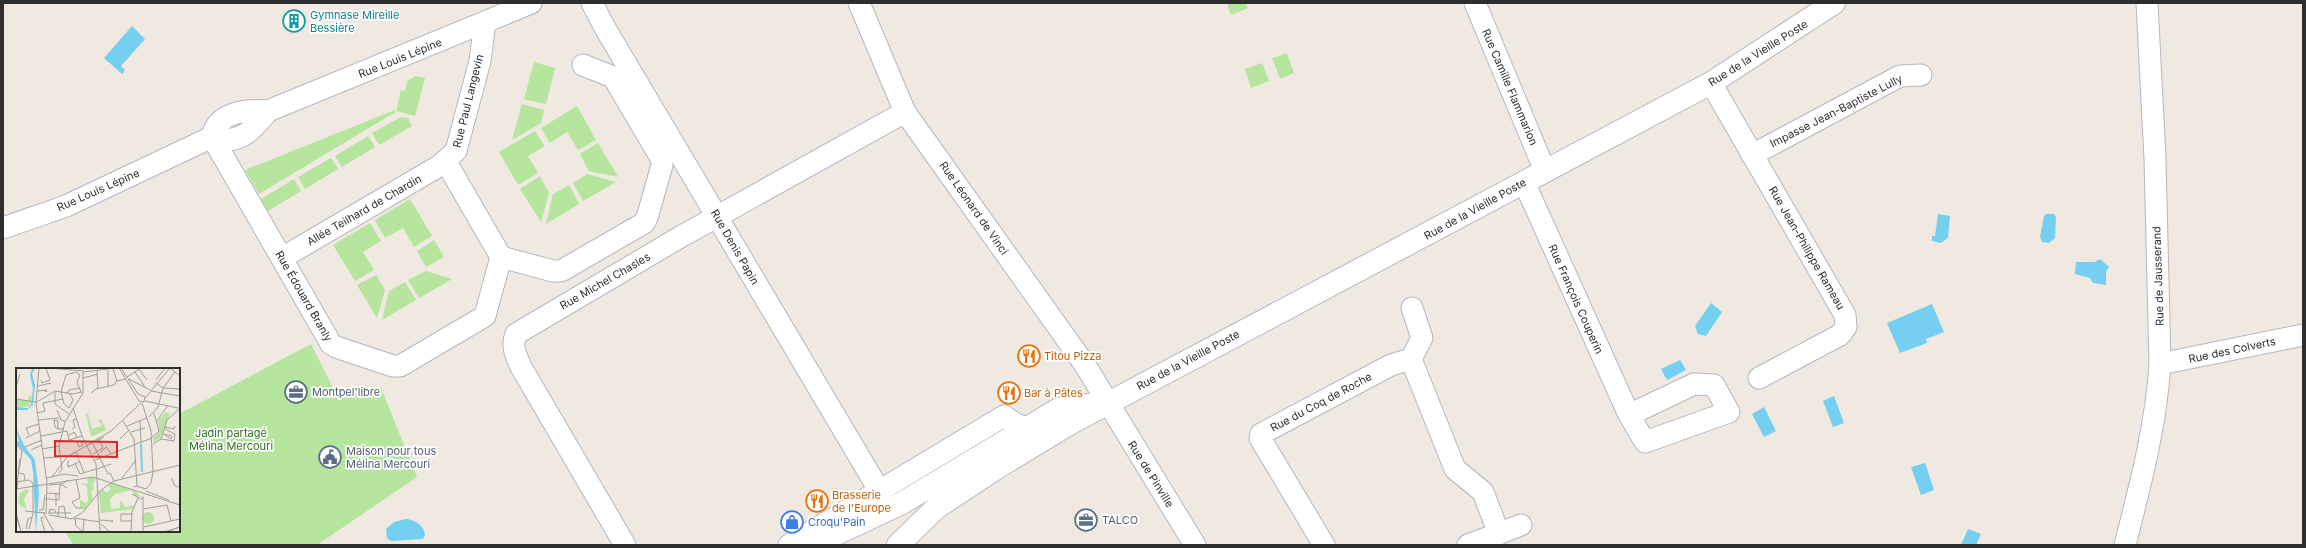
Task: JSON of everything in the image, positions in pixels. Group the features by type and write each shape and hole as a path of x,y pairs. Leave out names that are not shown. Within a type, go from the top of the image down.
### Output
{"main road":[{"name":"Rue de la Vieille Poste","path":"898,545 936,508 988,473 1108,403 1711,83 1834,3"},
{"name":"Rue de la Vieille Poste","path":"818,545 832,536 902,503 1059,409 1108,403"}],"street":[{"name":"Rue Louis Lépine","path":"3,228 66,206 212,137 222,141 249,133 268,111 531,3"},
{"name":"Rue Denis Papin","path":"592,3 605,28 718,218 884,487"},
{"name":"Rue Léonard de Vinci","path":"859,3 905,112 1077,353 1108,403"},
{"name":"Rue Camille Flammarion","path":"1475,3 1545,171"},
{"name":"Rue de Jausserand","path":"2125,545 2145,465 2159,388 2160,364 2155,159 2147,3"},
{"name":"Rue Paul Langevin","path":"446,162 456,151 460,138 480,61 485,22"},
{"path":"446,162 501,257 553,271 561,271 644,224 662,166 662,160 613,77 583,65"},
{"name":"Impasse Jean-Baptiste Lully","path":"1752,155 1900,76 1921,75"},
{"name":"Rue Jean-Philippe Rameau","path":"1711,83 1845,315 1846,327 1840,335 1759,378"},
{"name":"Rue Michel Chasles","path":"625,545 521,368 513,341 516,334 534,322 905,112"},
{"name":"Rue Édouard Branly","path":"212,137 331,344 393,366 400,366 485,316 501,257"},
{"name":"Allée Teilhard de Chardin","path":"282,258 446,162"},
{"name":"Rue François Couperin","path":"1524,182 1629,415"},
{"path":"1412,308 1422,338 1411,359 1455,469 1483,492 1499,534"},
{"name":"Rue des Colverts","path":"2160,364 2303,335"},
{"name":"Rue du Coq de Roche","path":"1324,545 1260,438 1261,434 1391,365 1411,359"},
{"name":"Rue de Pinville","path":"1108,403 1195,545"},
{"path":"790,545 1004,416 1016,424 1027,428"},
{"path":"884,487 902,503"},
{"path":"1468,545 1521,525"}],"green space":[{"path":"1227,3 1246,3 1248,8 1231,15"},
{"path":"1287,53 1294,73 1280,79 1272,58"},
{"path":"534,62 555,68 546,104 524,99"},
{"path":"1262,63 1269,81 1251,88 1245,69"},
{"path":"416,76 425,78 415,116 396,111 401,90 405,91 407,81"},
{"path":"522,104 544,110 541,123 512,140"},
{"path":"577,106 596,140 578,150 567,132 550,143 541,128"},
{"path":"395,110 395,113 259,194 245,170"},
{"path":"401,117 408,118 412,126 379,145 372,133"},
{"path":"535,131 545,146 528,156 538,173 518,185 499,152"},
{"path":"368,136 375,147 342,167 335,156"},
{"path":"598,143 618,177 589,171 580,154"},
{"path":"331,158 338,169 305,189 298,177"},
{"path":"587,174 616,182 583,201 573,183"},
{"path":"540,176 549,193 541,222 520,189"},
{"path":"294,179 301,191 268,211 261,199"},
{"path":"569,185 579,204 546,224 553,194"},
{"path":"410,199 432,236 414,247 403,228 385,238 375,220"},
{"path":"370,223 381,241 363,252 374,270 355,281 333,245"},
{"path":"434,240 444,257 426,267 417,251"},
{"path":"426,271 452,279 419,298 408,280"},
{"path":"376,275 385,290 377,318 357,285"},
{"path":"405,282 416,300 382,320 389,291"},
{"name":"Jadin partagé Mélina Mercouri","path":"311,344 335,392 381,388 417,477 317,545 73,545 66,532 180,532 180,413"}],"water":[{"path":"132,26 145,39 121,66 125,70 122,74 104,58"},
{"path":"1938,214 1950,216 1948,238 1941,243 1932,241 1932,236 1935,236"},
{"path":"2046,214 2054,214 2056,217 2055,238 2049,243 2042,242 2040,237 2044,216"},
{"path":"2100,259 2109,267 2106,272 2106,285 2093,283 2090,278 2075,274 2076,262 2095,262"},
{"path":"1711,303 1722,312 1706,336 1698,334 1695,326"},
{"path":"1932,304 1944,332 1926,339 1927,343 1900,353 1887,323"},
{"path":"1680,360 1686,370 1667,380 1661,369"},
{"path":"1834,396 1844,423 1833,427 1823,401"},
{"path":"1764,407 1776,431 1764,437 1752,414"},
{"path":"1925,463 1934,490 1921,495 1911,467"},
{"path":"406,519 416,522 423,528 425,535 423,539 391,541 387,538 386,529 394,522"},
{"path":"1968,529 1981,534 1976,545 1961,545"}],"place":[{"name":"Gymnase Mireille Bessière","path":"294,21"},
{"name":"Titou Pizza","path":"1029,356"},
{"name":"Montpel'libre","path":"296,392"},
{"name":"Bar à Pâtes","path":"1009,393"},
{"name":"Maison pour tous Mélina Mercouri","path":"330,457"},
{"name":"Brasserie de l'Europe","path":"817,501"},
{"name":"TALCO","path":"1086,520"},
{"name":"Croqu'Pain","path":"792,522"}]}
